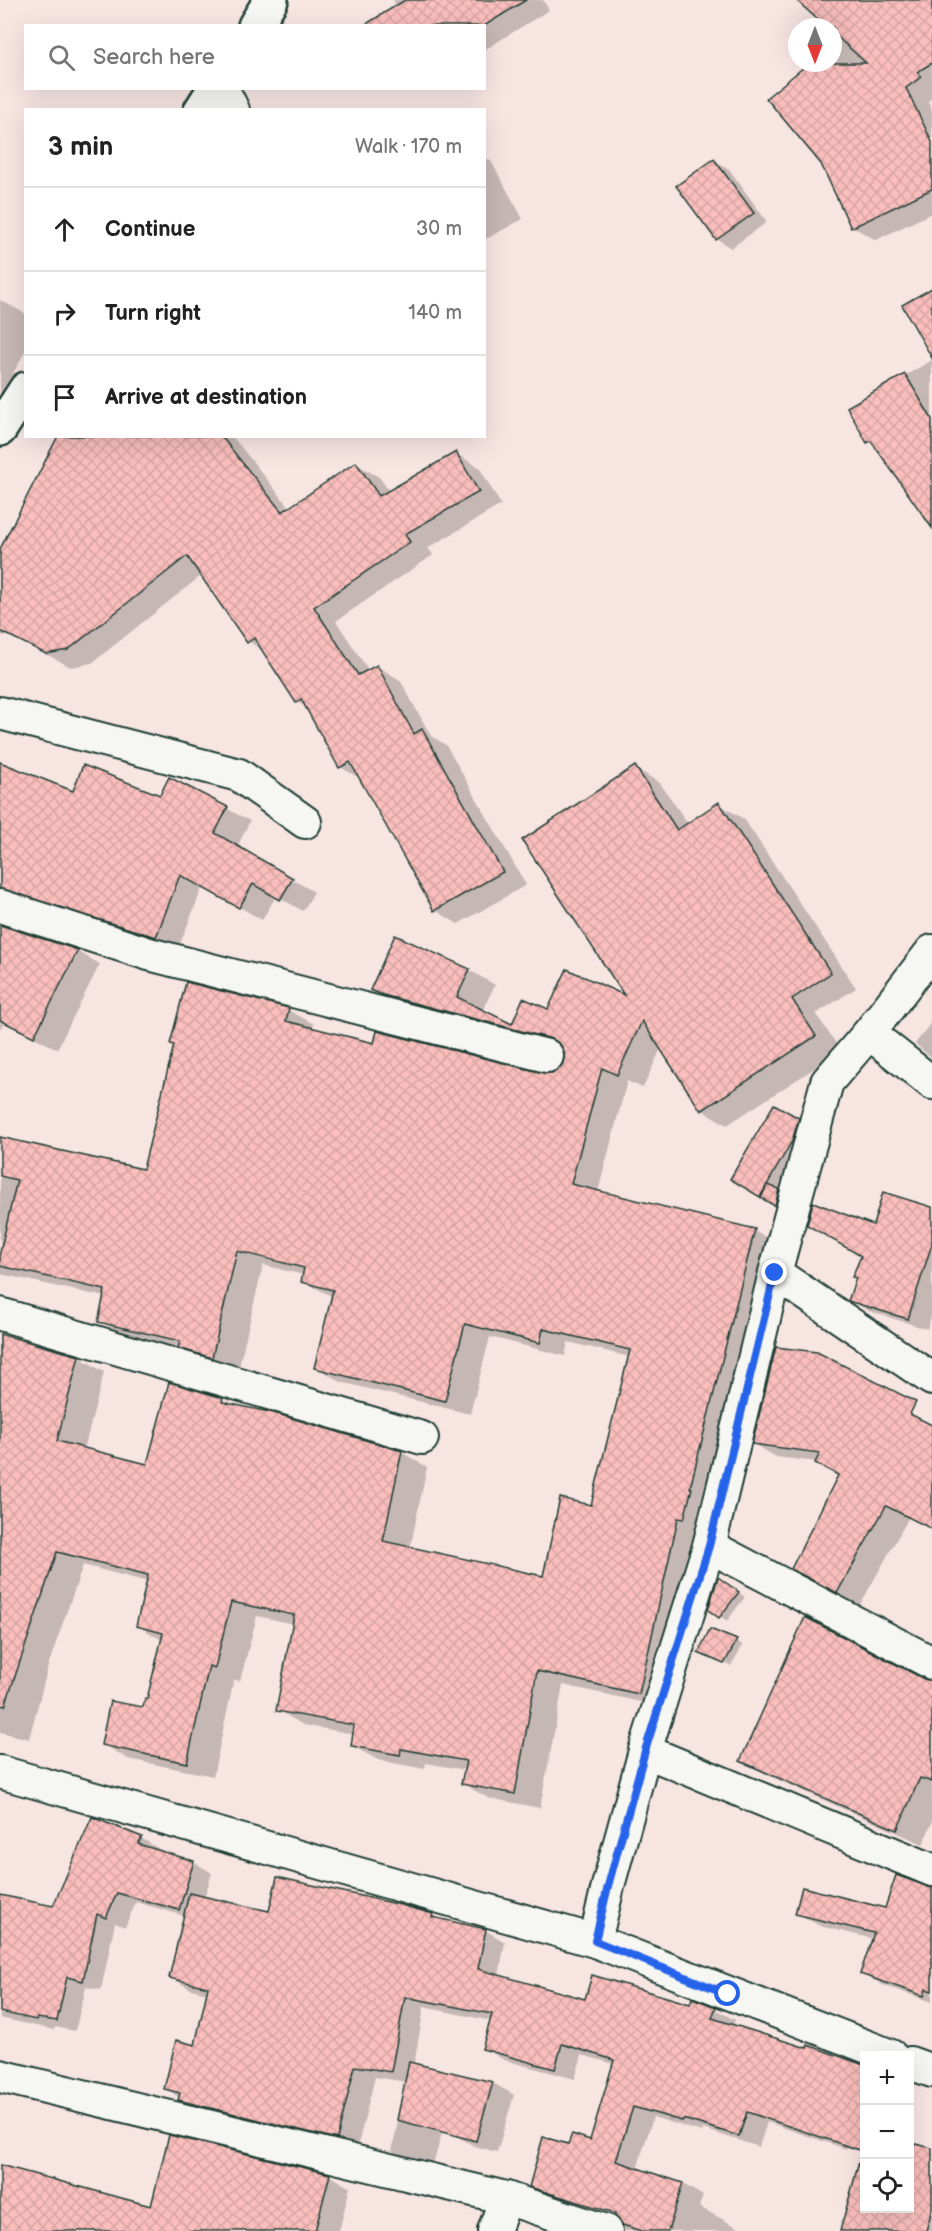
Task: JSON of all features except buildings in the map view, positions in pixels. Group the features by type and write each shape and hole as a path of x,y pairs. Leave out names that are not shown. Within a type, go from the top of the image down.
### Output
{"main road":[{"path":"256,24 272,0"},
{"path":"202,108 214,90"},
{"path":"0,429 24,392"}],"street":[{"path":"223,90 232,108"},
{"path":"0,713 239,775 305,822"},
{"path":"0,906 149,954 548,1056"},
{"path":"595,1941 645,1751 709,1546 775,1273 827,1082 869,1033 932,951"},
{"path":"869,1033 932,1083"},
{"path":"775,1273 932,1380"},
{"path":"0,1314 422,1438"},
{"path":"709,1546 932,1662"},
{"path":"645,1751 932,1870"},
{"path":"0,1772 595,1941 881,2051"},
{"path":"914,2064 932,2071"},
{"path":"0,2076 506,2198 606,2231"},
{"path":"494,2231 506,2198"}],"route":[{"path":"728,1994 595,1941 645,1751 709,1546 775,1273"}]}
